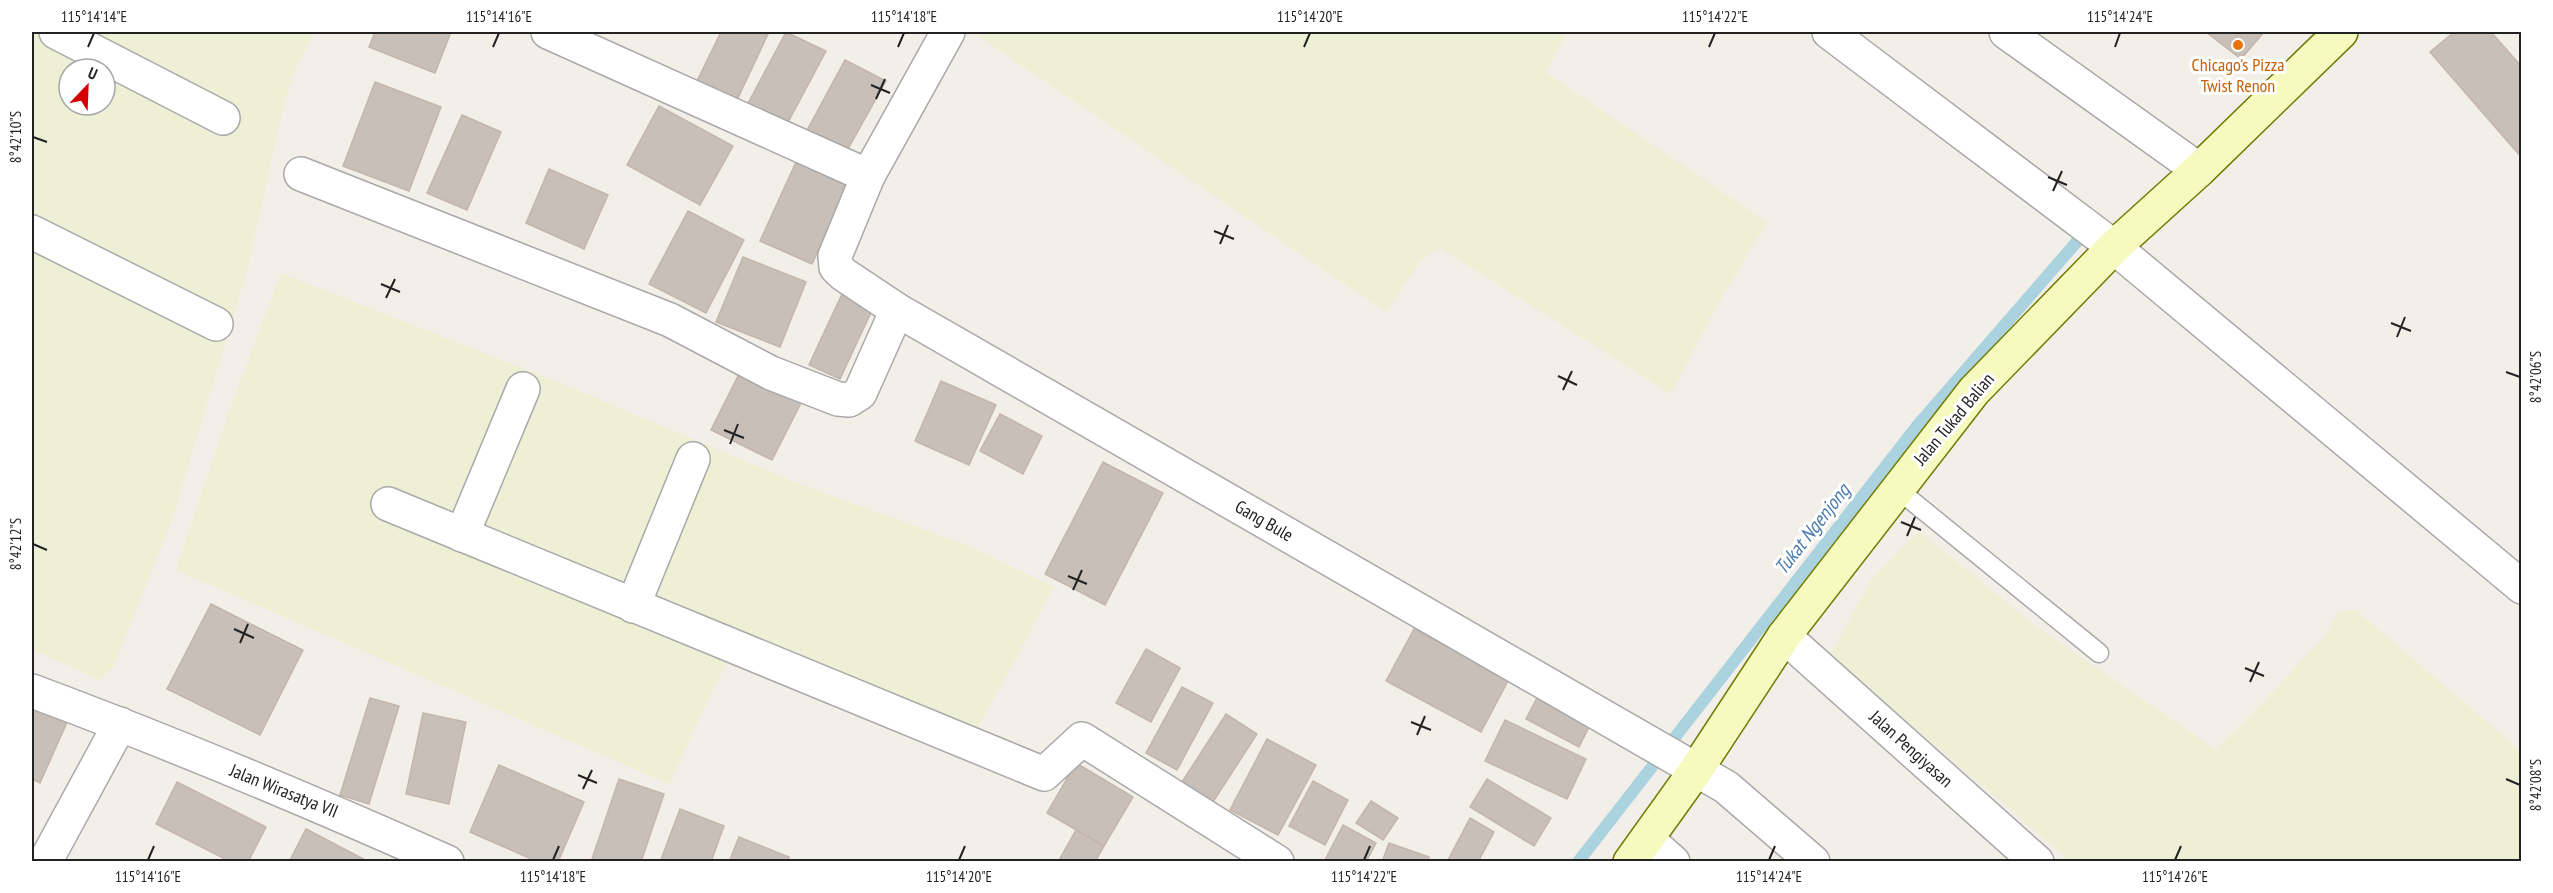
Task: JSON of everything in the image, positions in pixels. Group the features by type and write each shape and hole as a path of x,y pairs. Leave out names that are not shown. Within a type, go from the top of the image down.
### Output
{"street":[{"path":"56,32 223,118"},
{"path":"548,32 868,176 948,32"},
{"path":"1829,32 2114,247 2522,587"},
{"path":"2006,32 2199,170"},
{"name":"Jalan Tukad Balian","path":"1639,850 1696,770 1784,636 1896,488 1974,391 2114,247 2199,170 2330,34"},
{"path":"302,174 670,320 771,373 838,399 849,400 860,393 897,310"},
{"name":"Gang Bule","path":"868,176 835,256 836,267 843,274 897,310 1726,787 1813,861"},
{"path":"32,232 216,324"},
{"path":"462,535 523,389"},
{"path":"633,606 693,459"},
{"path":"388,504 1044,774 1082,739 1277,861"},
{"name":"Jalan Pengiyasan","path":"1784,636 2037,861"},
{"name":"Jalan Wirasatya VII","path":"32,691 120,724 447,861"},
{"path":"45,861 120,724"},
{"path":"1639,850 1673,861"}],"lane":[{"path":"1896,488 2099,653"}],"green space":[{"path":"32,32 316,32 298,64 285,99 248,268 171,523 113,668 99,680 32,649"},
{"path":"972,32 1569,32 1545,72 1767,222 1707,324 1671,394 1440,248 1423,258 1386,312"},
{"path":"281,273 565,385 797,483 964,544 1054,587 974,736 734,646 669,784 176,570 231,406"},
{"path":"1919,531 2037,627 2215,749 2239,728 2322,639 2339,612 2356,610 2521,751 2521,861 2070,861 1830,655 1871,580"}],"building":[{"path":"375,32 451,32 435,73 369,47"},
{"path":"721,32 769,32 737,100 697,81"},
{"path":"786,32 826,51 785,128 746,107"},
{"name":"Chicago's Pizza Twist Renon","path":"2206,32 2264,32 2241,59"},
{"path":"2454,32 2491,32 2522,67 2522,158 2430,52"},
{"path":"845,60 886,81 844,156 805,134"},
{"path":"375,82 441,107 409,191 343,166"},
{"path":"659,106 733,146 700,205 627,165"},
{"path":"462,115 501,132 467,210 427,193"},
{"path":"797,160 849,184 812,264 760,241"},
{"path":"549,169 608,195 584,249 526,223"},
{"path":"688,211 744,240 706,313 649,284"},
{"path":"743,257 806,282 780,347 716,322"},
{"path":"842,294 873,308 840,379 809,365"},
{"path":"741,370 802,401 772,460 711,430"},
{"path":"941,381 996,405 969,465 915,441"},
{"path":"1000,414 1042,436 1023,474 980,451"},
{"path":"1103,462 1163,493 1105,605 1045,574"},
{"path":"211,604 303,650 260,735 167,689"},
{"path":"1414,629 1509,679 1481,732 1386,681"},
{"path":"1146,649 1180,668 1151,722 1116,703"},
{"path":"1182,687 1213,703 1177,770 1146,753"},
{"path":"1538,696 1591,723 1579,747 1526,719"},
{"path":"370,698 399,706 369,804 340,795"},
{"path":"32,706 69,718 40,783 32,779"},
{"path":"423,713 466,722 449,804 406,794"},
{"path":"1226,714 1257,734 1213,802 1182,782"},
{"path":"1505,720 1586,759 1567,799 1485,761"},
{"path":"1267,739 1316,765 1278,835 1230,810"},
{"path":"1076,763 1133,797 1104,846 1047,813"},
{"path":"499,765 584,802 558,862 538,862 470,832"},
{"path":"619,779 664,794 641,862 591,862"},
{"path":"1487,779 1551,818 1534,846 1470,807"},
{"path":"1313,781 1348,800 1325,845 1289,826"},
{"path":"177,782 266,827 248,862 231,862 156,824"},
{"path":"1371,801 1398,818 1383,840 1356,823"},
{"path":"680,809 724,826 711,862 660,862"},
{"path":"1470,818 1494,832 1478,862 1447,862"},
{"path":"1343,825 1376,843 1366,862 1324,862"},
{"path":"306,829 369,862 289,862"},
{"path":"1076,830 1104,846 1095,862 1058,862"},
{"path":"739,837 789,857 788,862 729,862"},
{"path":"1389,843 1429,857 1428,862 1382,862"}],"waterway":[{"name":"Tukat Ngenjong","path":"1578,862 1917,426 2087,230"}],"place":[{"name":"Chicago's Pizza Twist Renon","path":"2238,45"}]}
